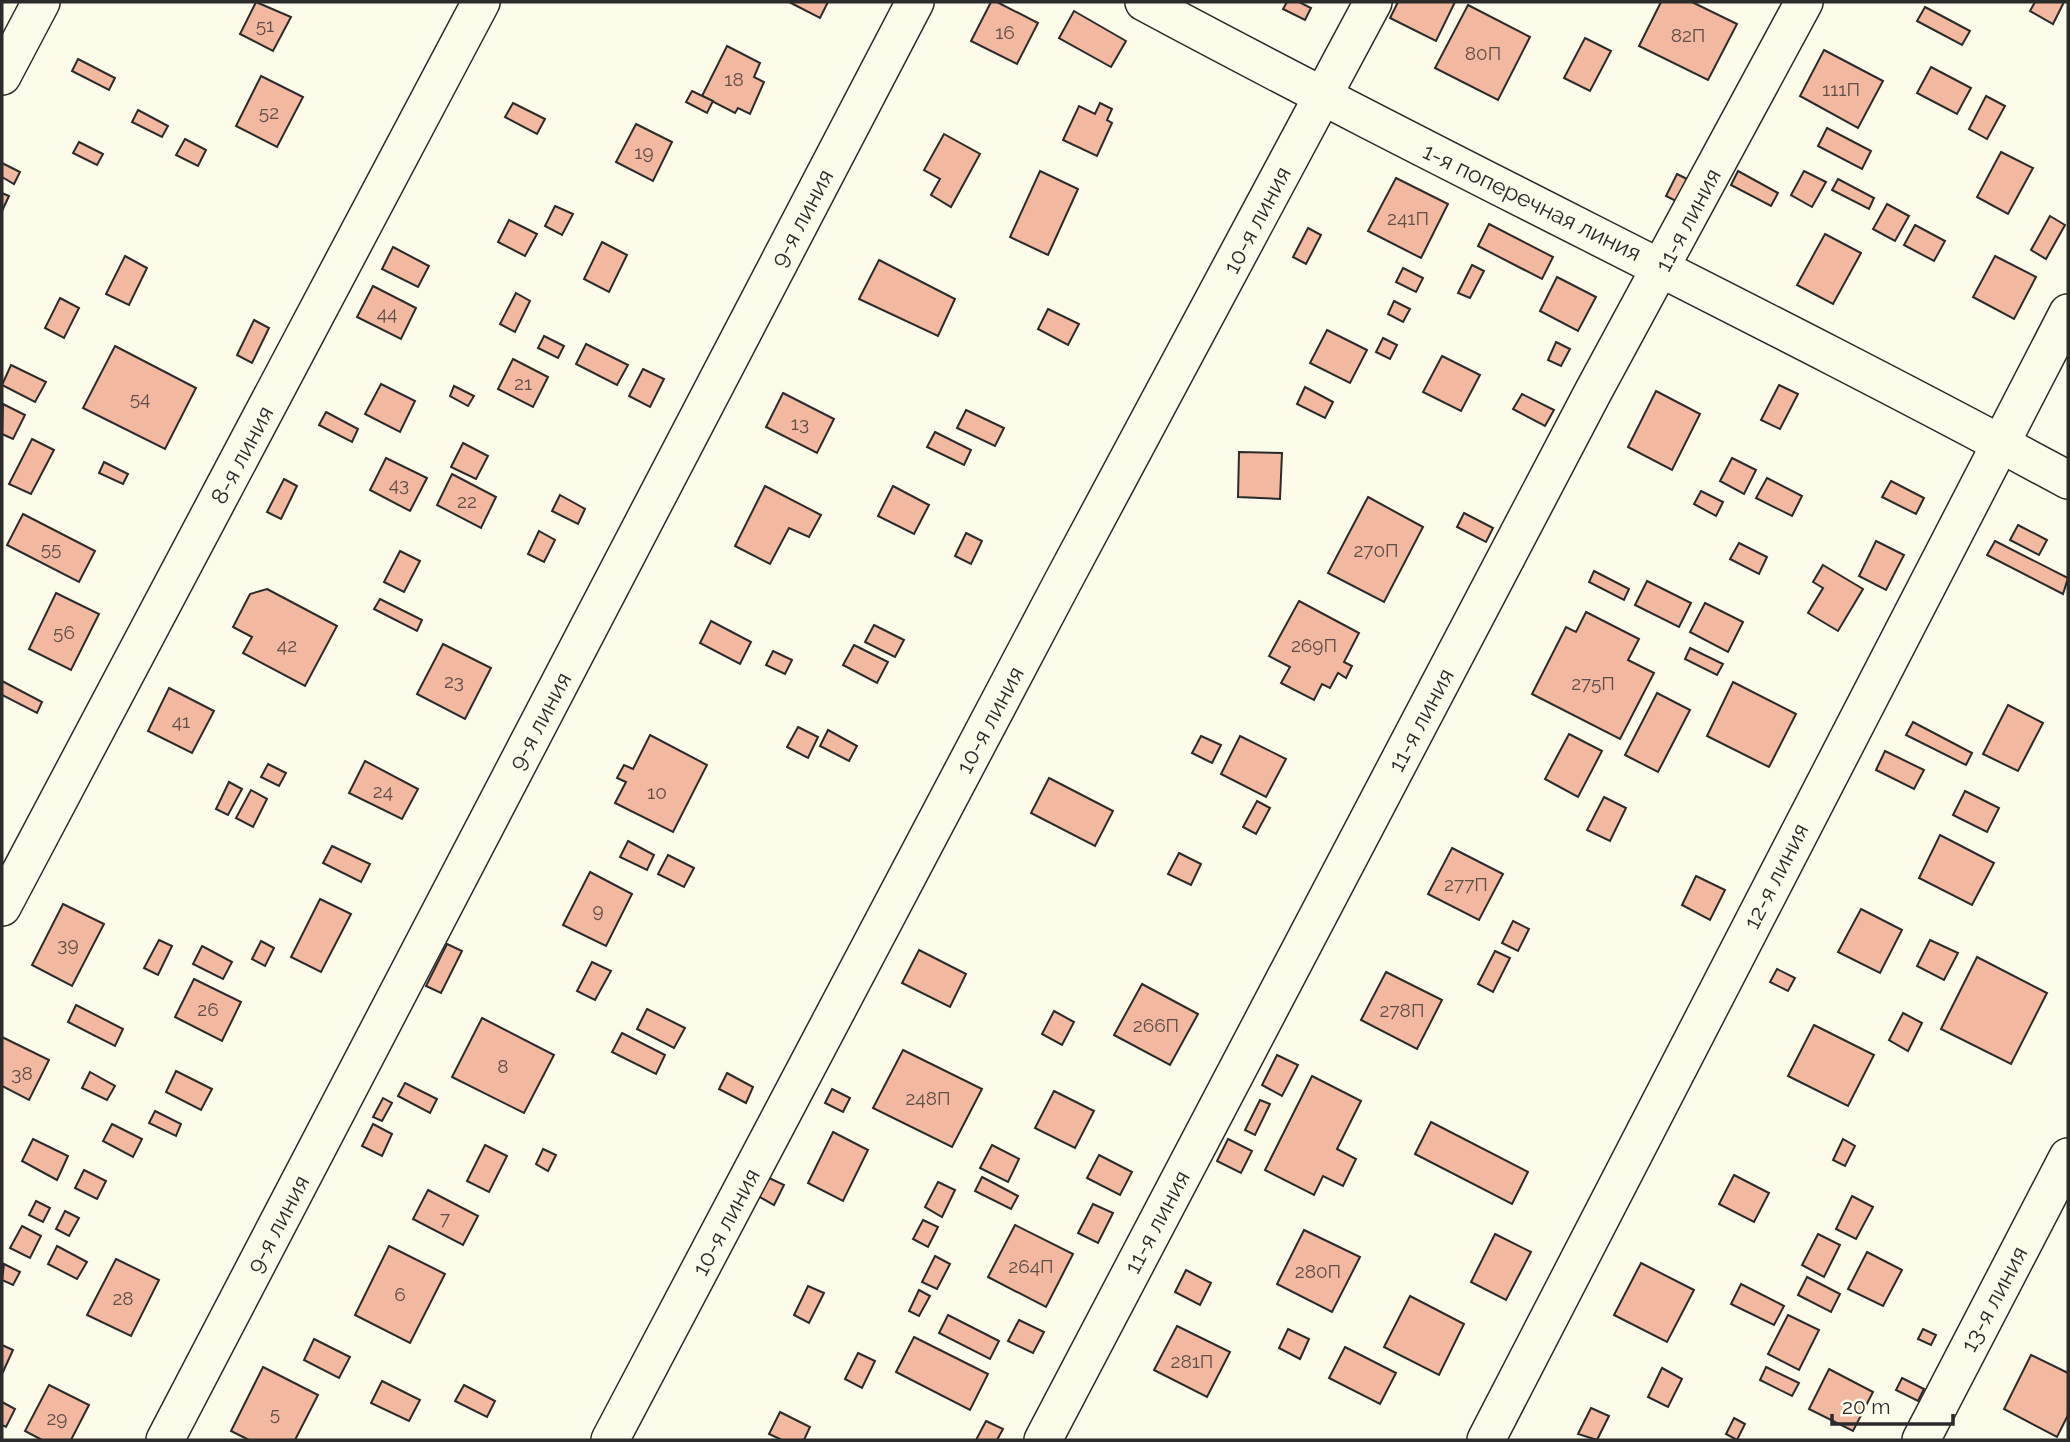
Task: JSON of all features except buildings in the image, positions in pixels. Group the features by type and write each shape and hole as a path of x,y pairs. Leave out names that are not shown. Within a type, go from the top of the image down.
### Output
{"street":[{"path":"2,76 41,2"},
{"name":"8-я линия","path":"2,907 481,2"},
{"name":"9-я линия","path":"165,1440 915,2"},
{"name":"1-я поперечная линия","path":"1144,2 1323,98 1663,267 2068,480"},
{"name":"10-я линия","path":"610,1440 1061,585 1373,2"},
{"name":"11-я линия","path":"1043,1440 1593,391 1663,267 1804,2"},
{"name":"12-я линия","path":"1486,1440 2068,313"},
{"name":"13-я линия","path":"1921,1440 2068,1157"}]}
